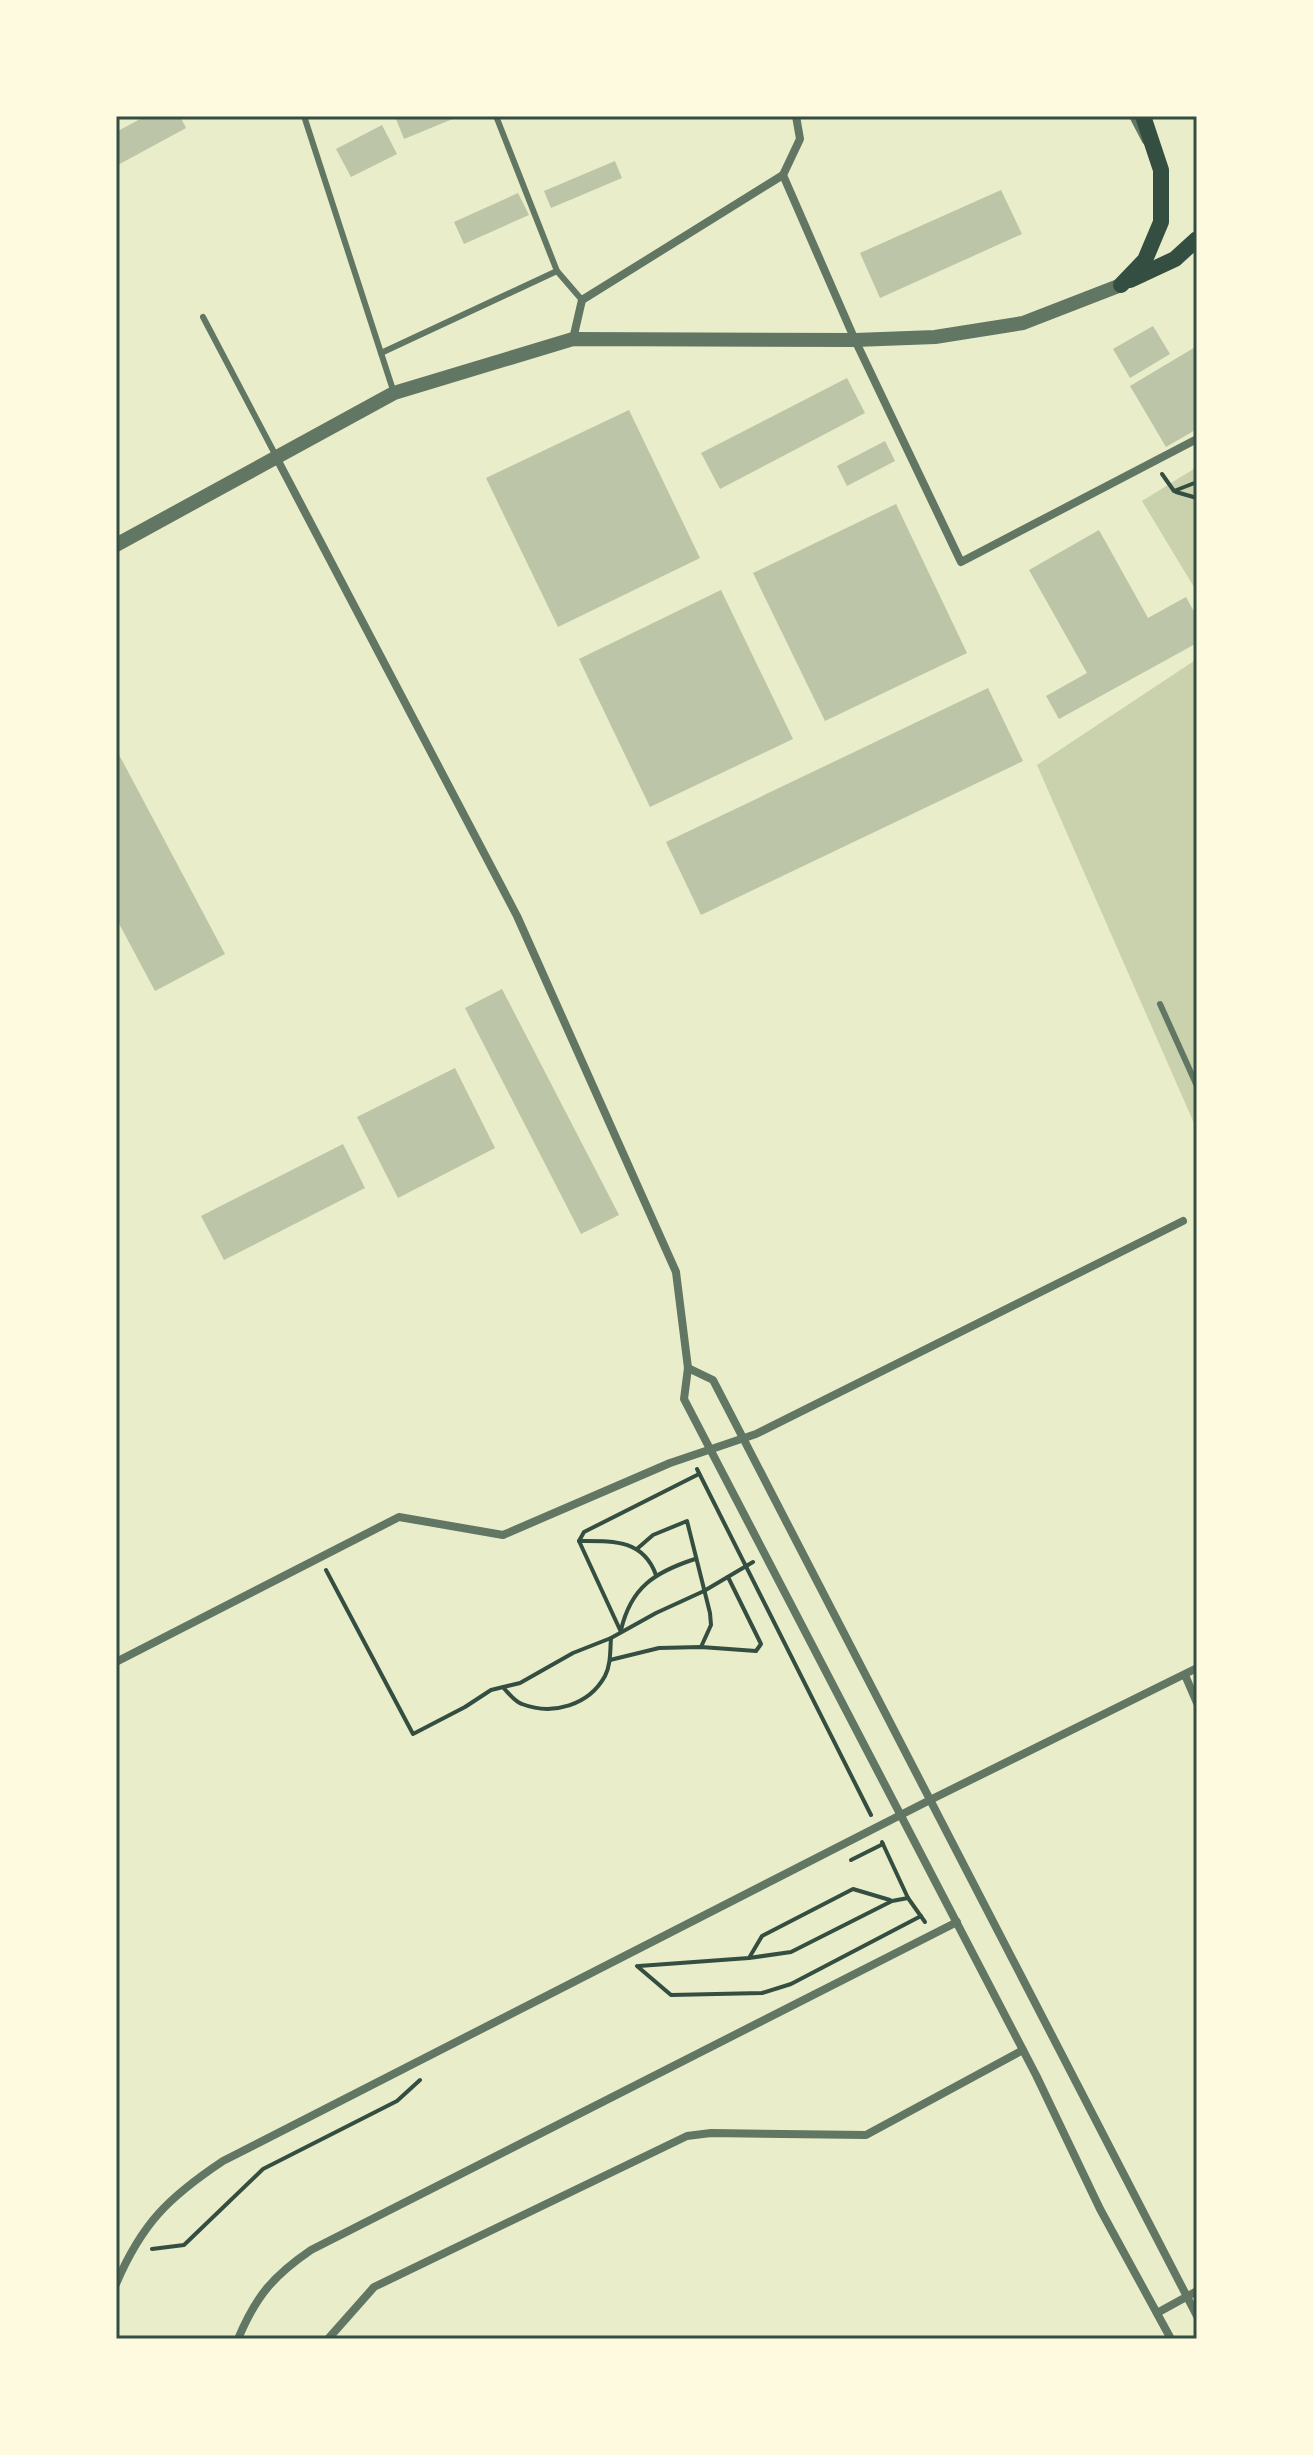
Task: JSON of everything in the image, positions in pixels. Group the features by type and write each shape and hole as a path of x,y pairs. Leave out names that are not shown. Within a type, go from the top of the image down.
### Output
{"main road":[{"path":"1121,285 1145,260 1161,222 1161,170 1143,116"},
{"path":"1121,285 1175,259 1197,239"}],"street":[{"path":"573,339 582,300 783,175 800,139 796,116"},
{"path":"783,175 855,340 961,562 1197,439"},
{"path":"116,545 394,393 573,339 855,340 935,337 1023,323 1121,285"},
{"path":"276,457 517,916 676,1272 688,1368 684,1399 1023,2050 1100,2209 1171,2339"},
{"path":"116,1662 399,1517 503,1535 743,1438 1183,1221"},
{"path":"688,1368 713,1380 1197,2316"},
{"path":"116,2284 130,2252 156,2215 183,2188 223,2161 930,1800 1197,1668"},
{"path":"1185,1675 1197,1703"},
{"path":"238,2339 249,2312 267,2285 311,2250 957,1922"},
{"path":"328,2339 374,2287 687,2136 711,2133 866,2135 1023,2050"},
{"path":"1157,2313 1197,2291"}],"lane":[{"path":"304,116 394,393"},
{"path":"496,116 557,271 582,300"},
{"path":"1132,116 1161,170"},
{"path":"381,353 557,271"},
{"path":"203,317 276,457"},
{"path":"1160,1004 1197,1086"}],"path":[{"path":"1154,463 1174,491 1197,498"},
{"path":"1174,491 1197,482"},
{"path":"690,1457 877,1828 908,1898 934,1934"},
{"path":"579,1541 584,1532 699,1474"},
{"path":"638,1548 653,1535 687,1521 711,1625 701,1647"},
{"path":"579,1541 609,1541 638,1548 651,1562 656,1575"},
{"path":"579,1541 621,1632"},
{"path":"319,1557 413,1734 491,1690 520,1683 573,1653 611,1638 704,1591 766,1555"},
{"path":"621,1632 626,1611 635,1594 656,1575 695,1559"},
{"path":"610,1660 659,1648 756,1651 761,1644 728,1577"},
{"path":"503,1687 519,1704 545,1709 574,1705 591,1695 606,1674 611,1638"},
{"path":"842,1864 883,1844"},
{"path":"749,1958 762,1936 853,1889 892,1901"},
{"path":"636,1966 791,1952 892,1901 908,1898"},
{"path":"636,1966 671,1995 762,1993 791,1984 921,1916"},
{"path":"636,1966 650,1959"},
{"path":"130,2252 184,2245 263,2169 397,2101 416,2082 430,2074"}],"green space":[{"path":"1197,467 1197,592 1142,501"},
{"path":"1197,659 1197,1130 1037,765"}],"building":[{"path":"146,116 180,116 186,128 116,166 116,132"},
{"path":"404,116 460,116 404,139 396,119"},
{"path":"382,125 397,154 351,177 336,149"},
{"path":"615,161 622,178 551,208 544,191"},
{"path":"1001,190 1022,234 880,298 860,253"},
{"path":"518,193 529,215 464,244 454,222"},
{"path":"1153,326 1170,354 1130,378 1113,349"},
{"path":"1197,346 1197,429 1166,447 1130,386"},
{"path":"847,378 865,413 720,489 701,453"},
{"path":"629,410 700,558 558,627 486,478"},
{"path":"885,441 895,461 847,486 837,466"},
{"path":"896,504 967,653 825,721 753,573"},
{"path":"1099,530 1148,618 1186,597 1197,617 1197,643 1059,719 1046,696 1087,673 1029,570"},
{"path":"721,590 793,739 650,807 579,659"},
{"path":"988,688 1023,761 701,915 666,842"},
{"path":"116,749 225,954 155,991 116,918"},
{"path":"502,989 619,1215 581,1234 465,1008"},
{"path":"455,1068 495,1148 398,1198 357,1117"},
{"path":"343,1144 365,1188 224,1260 201,1216"}]}
